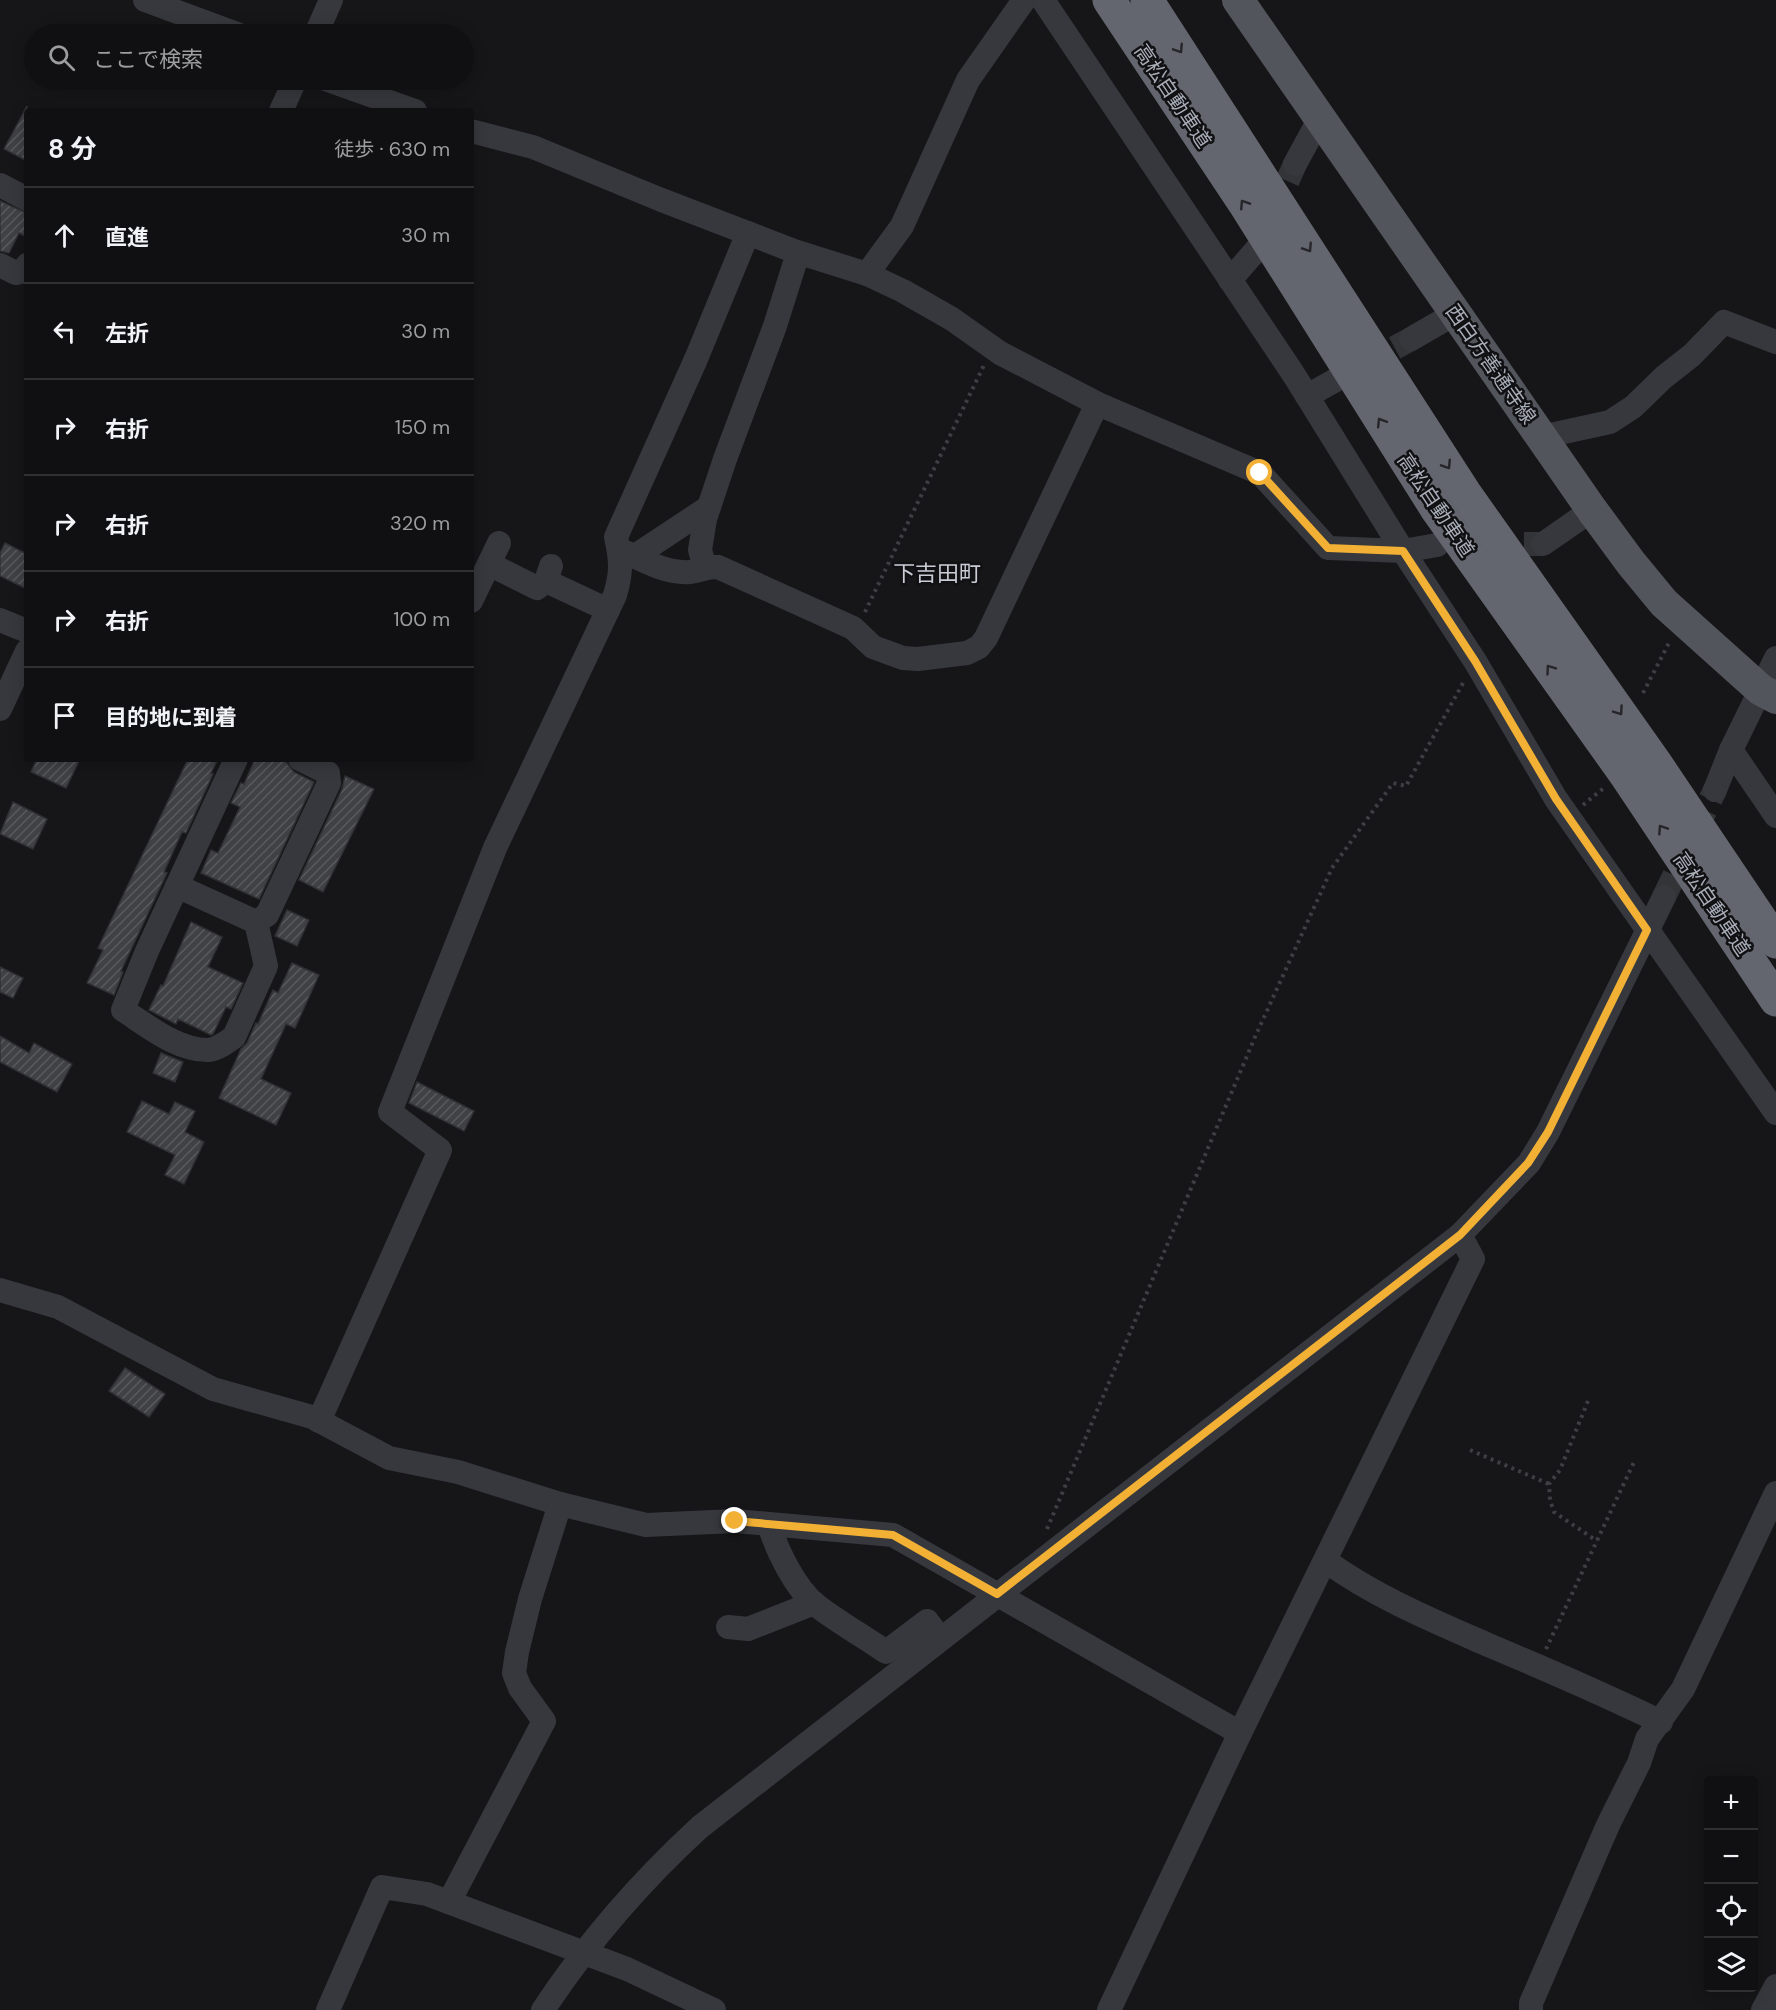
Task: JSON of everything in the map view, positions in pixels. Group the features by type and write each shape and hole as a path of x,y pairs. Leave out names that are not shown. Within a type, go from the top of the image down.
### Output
{"highway":[{"name":"高松自動車道","path":"1109,0 1244,203 1437,510 1628,777 1776,1000"},
{"name":"高松自動車道","path":"1147,0 1465,493 1655,762 1776,942"}],"main road":[{"name":"西白方善通寺線","path":"1238,0 1631,563 1664,603 1769,694"}],"street":[{"path":"145,0 210,24"},
{"path":"320,24 331,0"},
{"path":"867,274 902,226 969,80 1024,0"},
{"path":"1043,0 1307,396 1403,551 1475,661 1568,816 1776,1113"},
{"path":"282,108 290,90"},
{"path":"356,90 407,108"},
{"path":"1295,164 1320,118"},
{"path":"474,132 532,147 658,199 798,253 867,274 903,291 952,319 992,348 1097,404 1260,473 1328,548 1403,551 1437,545"},
{"path":"0,185 24,197"},
{"path":"747,232 696,358 616,537 627,553 677,572 692,572 718,567 856,631 873,647 903,658 918,659 967,653 979,647 986,638 1097,404"},
{"path":"1230,279 1257,249"},
{"path":"705,568 700,550 709,507 724,459 776,326 798,253"},
{"path":"0,265 16,273 24,271"},
{"path":"1411,339 1455,313"},
{"path":"1541,436 1610,422 1633,407 1664,377 1692,355 1724,322 1776,342"},
{"path":"1307,396 1343,376"},
{"path":"319,1421 440,1150 390,1113 495,848 608,610 621,576 621,559 627,553 709,507"},
{"path":"1543,544 1592,510"},
{"path":"474,596 494,553 537,588 548,574 608,610"},
{"path":"0,620 24,630"},
{"path":"0,709 24,657"},
{"path":"1714,790 1731,750 1769,694 1776,658"},
{"path":"1731,750 1776,816"},
{"path":"235,762 147,951 123,1010 170,1040 194,1048 211,1050 225,1044 234,1037 266,966 256,922"},
{"path":"256,922 267,915 329,783 328,773 306,762"},
{"path":"177,886 256,922"},
{"path":"543,2010 583,1953 650,1875 700,1827 1460,1235 1528,1163 1548,1132 1664,897"},
{"path":"1108,2010 1240,1733 1473,1259 1460,1235"},
{"path":"0,1290 58,1307 213,1389 319,1421 389,1458 458,1472 560,1504 646,1525 735,1521 893,1535 1240,1733"},
{"path":"1531,2010 1531,2003 1608,1825 1639,1763 1647,1739 1683,1689 1776,1493"},
{"path":"450,1902 544,1721 520,1688 514,1673 530,1599 560,1504"},
{"path":"769,1524 774,1543 792,1576 814,1603 886,1652 927,1621 940,1638"},
{"path":"1326,1561 1350,1578 1419,1615 1595,1690 1661,1722"},
{"path":"728,1627 748,1629 814,1603"},
{"path":"328,2010 382,1887 427,1894 450,1902 627,1969 714,2010"},
{"path":"1763,2010 1776,1986"}],"path":[{"path":"856,631 992,348"},
{"path":"1643,693 1682,619"},
{"path":"1042,1540 1256,1037 1332,868 1393,783 1406,786 1475,661"},
{"path":"1568,816 1606,787"},
{"path":"1588,1401 1560,1470 1549,1484 1550,1500 1554,1512 1596,1541"},
{"path":"1470,1450 1549,1484"},
{"path":"1538,1666 1634,1462"}],"building":[{"path":"24,112 24,159 4,149"},
{"path":"0,201 24,212 24,236 19,233 9,253 0,251"},
{"path":"5,543 24,552 24,588 0,576 0,553"},
{"path":"36,762 79,762 66,788 31,772"},
{"path":"187,762 216,762 186,833 182,832 164,872 167,873 121,971 123,972 114,995 87,983 103,950 98,948"},
{"path":"254,762 286,762 294,772 314,782 259,899 201,873 211,850 218,853 240,807 231,803 241,783 244,784"},
{"path":"345,776 374,789 323,892 299,880 342,789"},
{"path":"13,802 47,819 33,849 0,834"},
{"path":"287,910 309,920 297,946 275,936"},
{"path":"191,922 222,937 208,967 243,983 231,1009 226,1007 211,1035 178,1019 176,1024 149,1010 161,985 163,986"},
{"path":"292,963 319,975 295,1028 286,1024 261,1079 291,1093 276,1125 219,1098 241,1049 247,1043 256,1023 258,1024 273,990 278,993"},
{"path":"0,967 23,978 13,998 0,992"},
{"path":"0,1036 29,1053 34,1043 72,1064 57,1092 0,1062"},
{"path":"161,1053 183,1062 175,1082 153,1073"},
{"path":"417,1082 474,1111 464,1131 409,1103"},
{"path":"142,1101 169,1114 175,1102 195,1111 185,1132 204,1142 184,1184 165,1175 175,1155 127,1132"},
{"path":"125,1368 165,1394 149,1417 109,1391"}],"tunnel":[{"path":"1273,214 1295,164"},
{"path":"1363,365 1411,339"},
{"path":"1488,544 1543,544"},
{"path":"1664,897 1715,790"}],"district":[{"name":"下吉田町","path":"937,573"}],"route":[{"path":"735,1521 893,1535 997,1594 1460,1235 1528,1163 1548,1132 1647,930 1556,799 1475,661 1403,551 1328,548 1260,473"}]}
